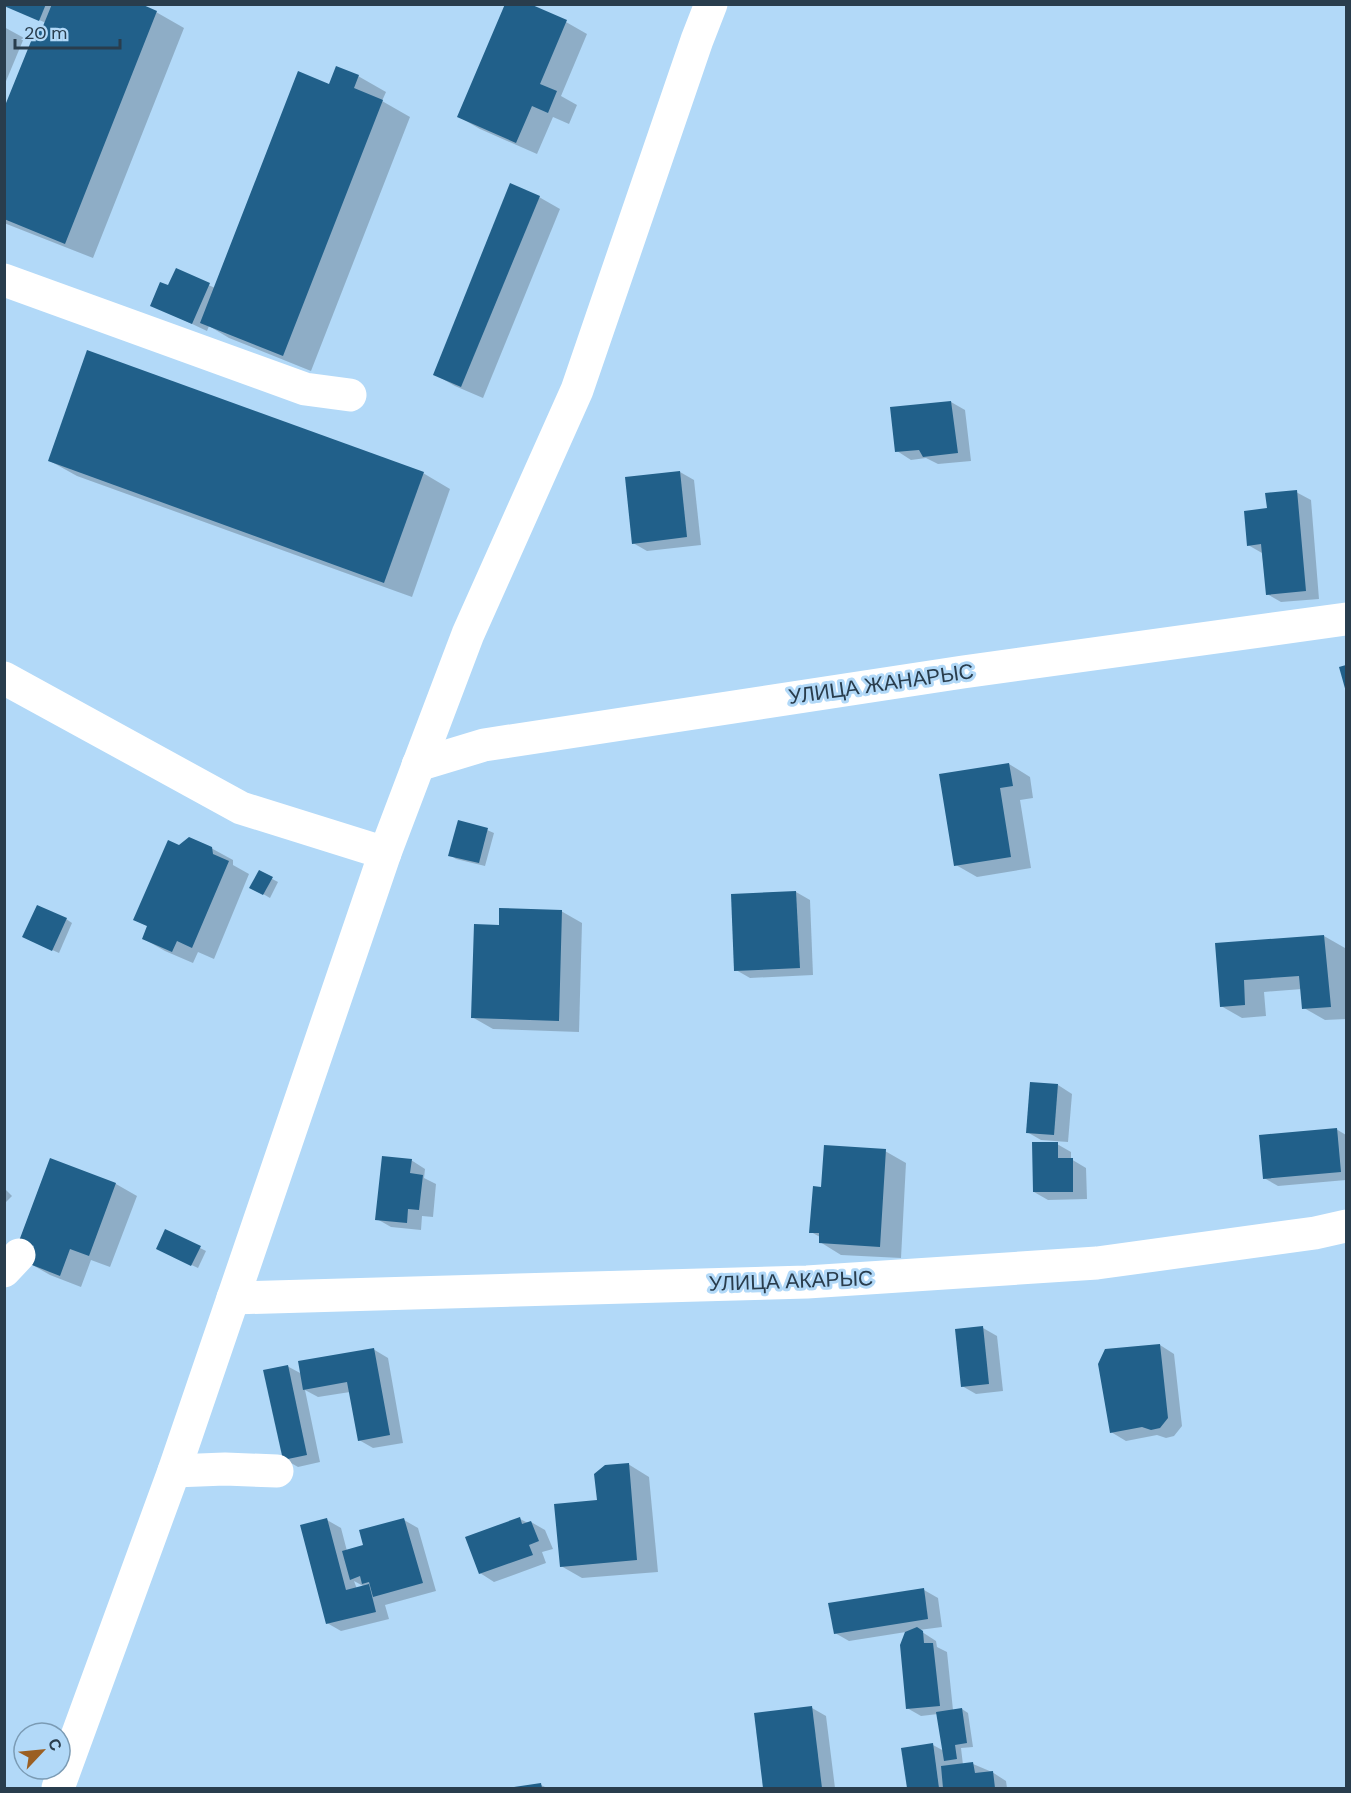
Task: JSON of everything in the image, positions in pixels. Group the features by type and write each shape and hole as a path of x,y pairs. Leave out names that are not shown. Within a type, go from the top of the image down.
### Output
{"street":[{"path":"58,1788 174,1471 385,853 468,634 577,390 711,4"},
{"path":"4,280 305,389 350,395"},
{"name":"УЛИЦА ЖАНАРЫС","path":"418,765 484,744 963,672 1347,619"},
{"path":"4,678 241,808 385,853"},
{"name":"УЛИЦА АКАРЫС","path":"233,1298 807,1282 1097,1263 1315,1233 1347,1226"},
{"path":"174,1471 225,1469 277,1471"}],"building":[{"path":"4,4 46,4 39,21"},
{"path":"52,4 141,4 157,11 65,244 4,219 4,108 36,29 41,31"},
{"path":"505,4 530,4 567,20 540,84 557,91 548,113 532,106 516,143 457,117"},
{"path":"336,66 359,75 354,88 383,100 283,356 200,323 298,71 329,84"},
{"path":"510,183 540,196 461,387 433,375"},
{"path":"176,268 210,283 192,324 150,306 160,282 168,285"},
{"path":"87,350 424,472 384,583 48,461"},
{"path":"951,401 958,453 923,457 919,450 895,452 890,407"},
{"path":"680,471 687,537 632,544 625,477"},
{"path":"1297,490 1306,591 1266,595 1261,544 1247,546 1244,511 1267,508 1265,493"},
{"path":"1346,665 1346,692 1339,667"},
{"path":"1009,763 1013,786 1000,788 1011,857 954,866 939,774"},
{"path":"458,820 488,828 479,863 448,856"},
{"path":"189,837 212,847 213,854 229,861 192,948 177,941 172,952 142,939 147,926 133,920 168,840 179,845"},
{"path":"259,870 273,877 263,895 249,888"},
{"path":"796,891 800,968 734,971 731,894"},
{"path":"37,905 67,918 52,951 22,937"},
{"path":"499,908 562,910 559,1021 471,1018 474,924 499,925"},
{"path":"1324,935 1331,1007 1302,1009 1299,976 1244,980 1245,1005 1220,1007 1215,943"},
{"path":"1030,1082 1058,1084 1054,1135 1026,1133"},
{"path":"1337,1128 1341,1172 1263,1179 1259,1135"},
{"path":"1032,1142 1058,1142 1058,1158 1073,1158 1073,1192 1033,1192"},
{"path":"824,1145 886,1149 880,1247 819,1243 819,1233 809,1233 813,1186 821,1187"},
{"path":"382,1156 412,1159 410,1173 423,1175 419,1210 408,1209 407,1223 375,1220"},
{"path":"50,1158 116,1183 89,1256 70,1249 60,1276 27,1263 34,1246 19,1241"},
{"path":"165,1229 201,1246 191,1266 156,1249"},
{"path":"983,1326 989,1384 961,1387 955,1329"},
{"path":"1160,1344 1168,1418 1160,1428 1151,1430 1142,1427 1110,1433 1098,1364 1105,1349"},
{"path":"374,1348 390,1435 358,1441 347,1382 303,1390 298,1361"},
{"path":"288,1365 307,1455 283,1460 263,1370"},
{"path":"629,1463 637,1560 560,1567 554,1504 597,1500 594,1474 605,1465"},
{"path":"520,1517 522,1524 531,1521 539,1541 529,1545 533,1555 479,1574 465,1537"},
{"path":"327,1518 346,1590 369,1584 376,1612 326,1624 300,1525"},
{"path":"404,1518 423,1583 373,1597 369,1582 362,1584 360,1576 350,1580 342,1551 363,1545 359,1530"},
{"path":"924,1588 928,1619 834,1634 828,1603"},
{"path":"917,1627 923,1631 924,1643 933,1643 940,1706 906,1709 900,1645 905,1632"},
{"path":"812,1706 822,1788 763,1788 754,1713"},
{"path":"962,1708 967,1743 955,1745 957,1759 944,1761 936,1712"},
{"path":"933,1743 939,1788 907,1788 901,1748"},
{"path":"973,1762 975,1773 993,1771 995,1788 943,1788 941,1766"},
{"path":"541,1783 542,1788 514,1788 514,1787"}]}
